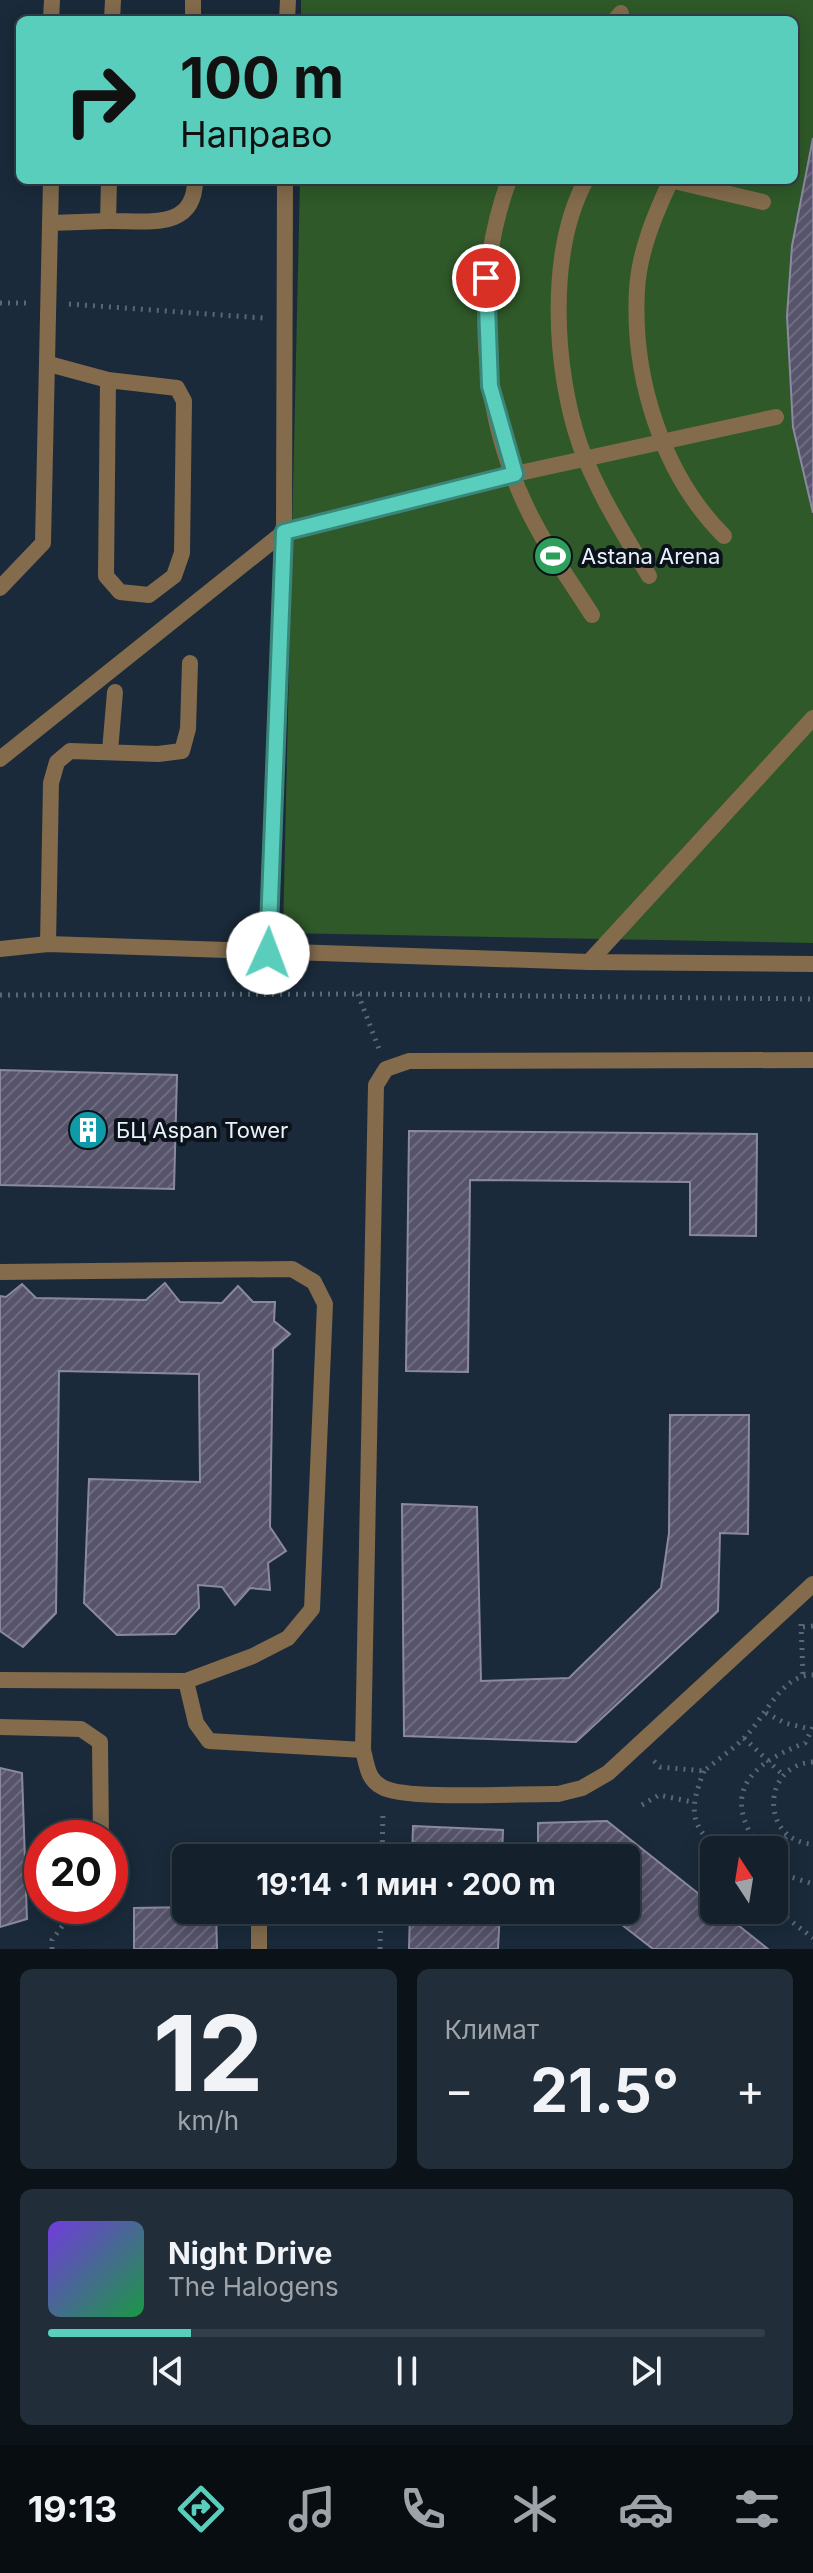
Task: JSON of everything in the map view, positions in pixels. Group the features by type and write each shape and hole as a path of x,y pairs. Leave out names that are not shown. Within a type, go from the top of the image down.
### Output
{"lane":[{"path":"0,588 43,543 51,303 51,184"},
{"path":"108,221 109,184"},
{"path":"50,223 172,219 187,210 195,196 195,184"},
{"path":"268,953 284,532 285,184"},
{"path":"508,184 486,278 490,386 524,502 592,615"},
{"path":"584,184 573,212 559,281 563,376 586,459 602,496 649,576"},
{"path":"668,184 646,240 637,288 640,361 663,441 692,496 724,536"},
{"path":"687,184 763,202"},
{"path":"49,364 108,380 177,388 184,401 182,553 174,576 149,595 120,592 106,576 108,380"},
{"path":"0,759 284,532 515,474 776,417"},
{"path":"48,944 51,783 57,762 70,751 158,754 182,751 188,729 190,663"},
{"path":"110,751 115,692"},
{"path":"589,962 813,718"},
{"path":"0,949 48,944 589,962 813,964"},
{"path":"813,1060 409,1061 386,1069 376,1085 363,1750 369,1775 384,1789 410,1793 558,1794 582,1788 608,1773 813,1584"},
{"path":"0,1272 292,1269 314,1282 325,1304 312,1609 288,1638 253,1656 186,1681 0,1680"},
{"path":"186,1681 196,1723 209,1741 363,1750"},
{"path":"0,1727 81,1729 100,1742 101,1820"},
{"path":"259,1924 259,1949"}],"path":[{"path":"0,303 51,303 284,319"},
{"path":"358,994 386,1069"},
{"path":"0,995 358,994 813,999"},
{"path":"787,1606 803,1627 803,1675"},
{"path":"803,1627 813,1626"},
{"path":"702,1836 692,1802 704,1771 744,1738 781,1690 803,1675 813,1675"},
{"path":"751,1836 742,1796 752,1774 766,1759 805,1743 812,1728 785,1723 766,1713"},
{"path":"744,1738 783,1775"},
{"path":"650,1756 660,1767 704,1771"},
{"path":"787,1836 773,1811 772,1798 783,1775 793,1767 813,1762"},
{"path":"382,1844 384,1789"},
{"path":"642,1805 659,1795 692,1802"},
{"path":"788,1836 813,1844"},
{"path":"788,1876 813,1884"},
{"path":"788,1919 813,1938"},
{"path":"52,1949 52,1940 64,1924"},
{"path":"380,1949 381,1924"}],"green space":[{"name":"Astana Arena","path":"301,0 813,0 813,943 283,933 300,184 798,184 798,16 301,16"}],"building":[{"path":"813,138 813,513 793,427 787,316 792,246"},
{"name":"БЦ Aspan Tower","path":"0,1070 177,1075 174,1189 0,1185"},
{"path":"409,1131 757,1134 756,1236 690,1235 690,1182 470,1180 468,1372 406,1371"},
{"path":"165,1283 180,1302 222,1303 238,1286 253,1302 275,1302 274,1321 290,1334 273,1349 270,1527 286,1551 268,1563 270,1590 250,1588 235,1605 222,1587 198,1585 199,1608 175,1634 117,1635 84,1603 89,1479 200,1482 199,1374 59,1371 56,1613 23,1647 0,1631 0,1296 6,1297 22,1284 36,1298 146,1300"},
{"path":"670,1415 749,1415 748,1534 720,1533 718,1611 576,1742 404,1736 402,1504 477,1507 481,1681 569,1678 661,1588 669,1533"},
{"path":"0,1768 22,1773 24,1920 0,1927"},
{"path":"607,1821 636,1844 538,1844 538,1823"},
{"path":"413,1826 503,1830 502,1844 412,1844"},
{"path":"640,1847 700,1895 700,1924 737,1924 768,1949 653,1949 621,1924 640,1924"},
{"path":"172,1907 172,1924 216,1924 217,1949 134,1949 134,1908"},
{"path":"410,1924 499,1924 498,1949 409,1949"}],"place":[{"name":"Astana Arena","path":"553,556"},
{"name":"БЦ Aspan Tower","path":"88,1130"}],"route":[{"path":"268,953 284,532 515,474 499,428 490,386 486,278"}]}
